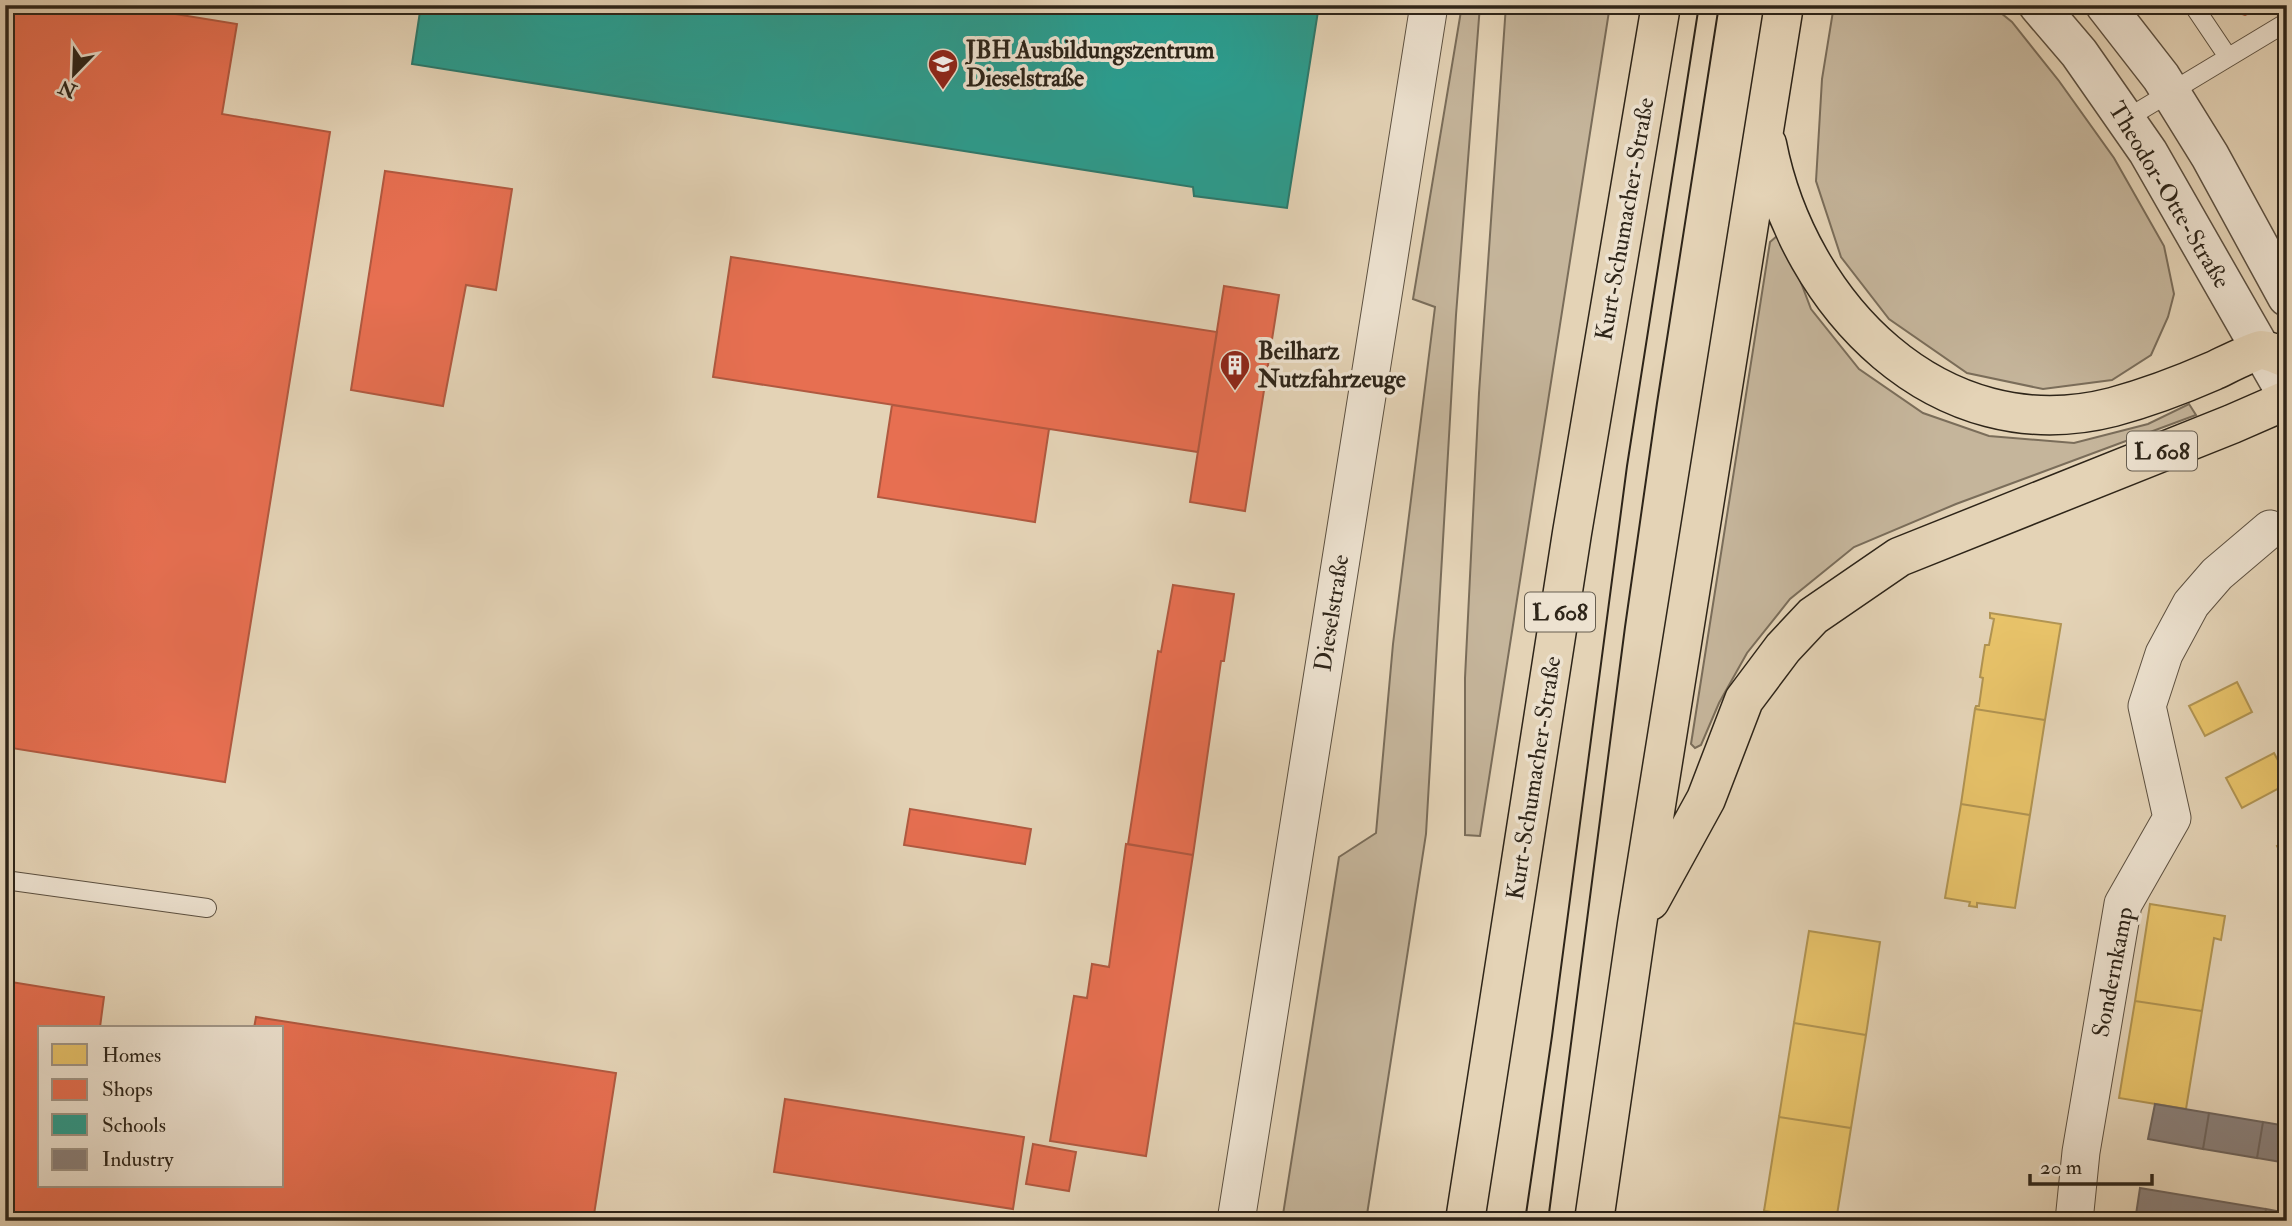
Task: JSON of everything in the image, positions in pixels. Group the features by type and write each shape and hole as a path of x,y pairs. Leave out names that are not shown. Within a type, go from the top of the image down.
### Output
{"main road":[{"name":"Kurt-Schumacher-Straße","path":"1465,1221 1572,533 1661,5"},
{"name":"L 608","path":"1594,1221 1637,924 1784,5"},
{"name":"L 608","path":"1764,128 1771,167 1795,230 1832,296 1869,339 1909,373 1954,396 2008,411 2059,415 2124,403 2205,374 2274,354"},
{"name":"L 608","path":"1637,924 1706,799 1744,700 1783,649 1813,616 1899,557 2287,398"}],"street":[{"name":"Dieselstraße","path":"1236,1221 1429,5"},
{"name":"Theodor-Otte-Straße","path":"2038,5 2080,53 2148,152 2274,354 2287,398"},
{"name":"Theodor-Otte-Straße","path":"2105,5 2161,77 2210,156 2287,298"},
{"name":"Sondernkamp","path":"2074,1221 2081,1152 2123,904 2172,818 2147,706 2164,654 2191,604 2217,574 2270,529"}],"lane":[{"path":"2193,5 2228,57"},
{"path":"2126,119 2287,22"},
{"path":"5,880 207,908"}],"shaded area":[{"path":"1462,5 1480,5 1456,315 1426,834 1366,1221 1282,1221 1339,857 1376,833 1393,644 1435,307 1413,299"},
{"path":"1506,5 1610,5 1480,836 1465,835 1465,678 1479,393"},
{"path":"1834,5 1991,5 2012,22 2059,81 2114,158 2164,246 2174,294 2168,317 2151,355 2112,380 2043,389 1967,373 1889,319 1841,257 1816,181 1822,79"},
{"path":"1777,236 1786,243 1811,309 1859,369 1923,413 1989,436 2074,443 2148,424 2189,404 2196,415 1956,504 1854,547 1790,599 1747,653 1719,703 1701,745 1695,748 1691,744 1770,242"}],"building: Homes":[{"path":"1990,613 2061,624 2045,720 1975,709 1979,706 1985,645 1989,645 1994,619 1990,618"},
{"path":"2237,682 2252,712 2205,736 2189,706"},
{"path":"1975,709 2045,720 2030,815 1961,804"},
{"path":"2274,753 2287,777 2287,784 2242,808 2226,778"},
{"path":"1961,804 2030,815 2015,908 1977,903 1977,907 1969,906 1970,902 1945,898"},
{"path":"2287,841 2287,866 2277,846"},
{"path":"2150,904 2225,916 2221,940 2214,938 2202,1011 2135,1001"},
{"path":"1809,931 1880,942 1866,1035 1794,1023"},
{"path":"2135,1001 2202,1011 2186,1109 2119,1098"},
{"path":"1794,1023 1866,1035 1851,1128 1779,1117"},
{"path":"1779,1117 1851,1128 1836,1221 1764,1211"},
{"path":"1764,1211 1826,1221 1763,1221"}],"building: Shops":[{"path":"5,5 120,5 237,24 222,114 330,132 225,782 5,747"},
{"path":"2226,5 2253,5 2252,12 2245,15 2230,10"},
{"path":"385,171 512,189 496,290 466,285 443,406 351,390"},
{"path":"731,257 1217,332 1198,452 713,377"},
{"name":"Beilharz Nutzfahrzeuge","path":"1224,286 1279,295 1245,511 1190,502"},
{"path":"892,405 1049,429 1035,522 878,497"},
{"path":"1173,585 1234,594 1224,661 1221,661 1193,855 1128,844 1158,651 1161,652"},
{"path":"910,809 1031,829 1025,864 904,845"},
{"path":"1126,844 1193,855 1146,1156 1050,1141 1074,996 1087,998 1092,964 1109,967"},
{"path":"5,981 104,997 100,1026 38,1026 38,1188 284,1188 284,1026 254,1026 256,1017 616,1073 593,1221 5,1221"},
{"path":"785,1099 1024,1137 1013,1209 774,1172"},
{"path":"1033,1144 1076,1152 1069,1191 1026,1184"}],"building: Schools":[{"name":"JBH Ausbildungszentrum Dieselstraße","path":"421,5 1319,5 1287,208 1194,196 1193,187 412,64"}],"building: Industry":[{"path":"2155,1104 2209,1113 2203,1149 2148,1139"},
{"path":"2209,1113 2263,1122 2257,1158 2203,1149"},
{"path":"2263,1122 2287,1126 2287,1163 2257,1158"},
{"path":"2140,1188 2266,1209 2264,1221 2135,1221"},
{"path":"2266,1209 2287,1213 2287,1221 2264,1221"}],"tram line":[{"path":"1525,1221 1627,466 1699,5"},
{"path":"1548,1221 1625,627 1719,5"}],"place":[{"name":"JBH Ausbildungszentrum Dieselstraße","path":"943,91"},
{"name":"Beilharz Nutzfahrzeuge","path":"1235,392"}]}
